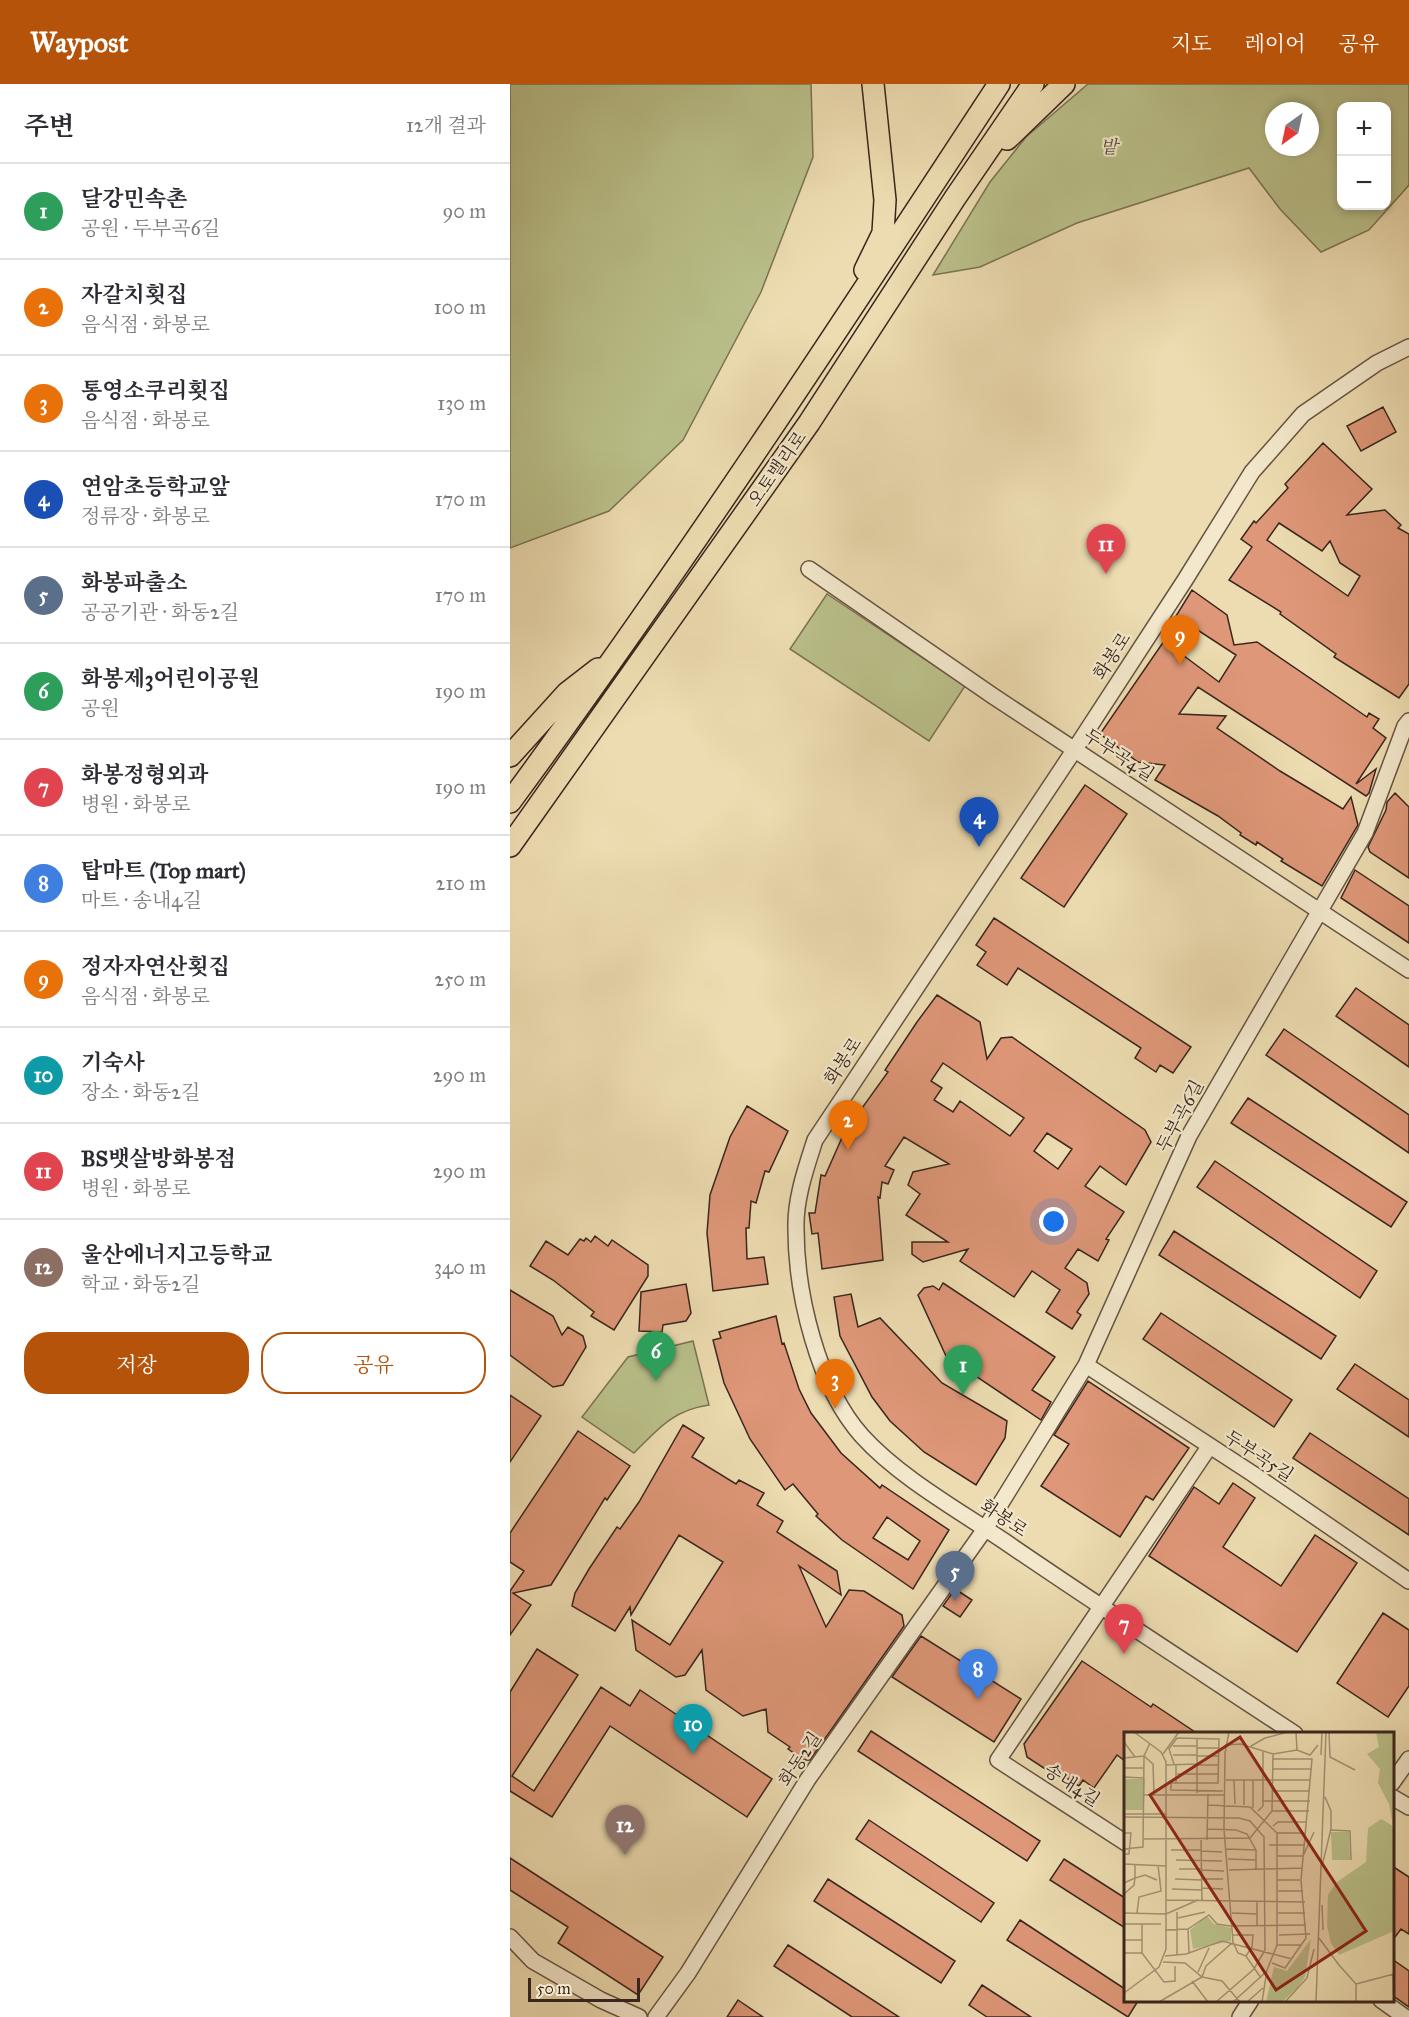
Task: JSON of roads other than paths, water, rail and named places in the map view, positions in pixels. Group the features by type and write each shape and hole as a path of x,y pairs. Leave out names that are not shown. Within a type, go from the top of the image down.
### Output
{"highway":[{"path":"838,329 883,233 883,161 873,84"},
{"name":"오토밸리로","path":"510,802 622,649 838,329 999,84"},
{"name":"오토밸리로","path":"510,846 809,423 955,198 1033,84"},
{"path":"955,198 999,147 1064,84"},
{"path":"510,756 567,693 622,649"}],"street":[{"name":"화봉로","path":"1292,1732 986,1529 885,1457 862,1436 844,1411 828,1382 800,1284 796,1227 798,1207 814,1140 1075,749 1252,472 1303,414 1377,363 1409,347"},
{"name":"두부곡4길","path":"809,569 1075,749 1409,970"},
{"name":"두부곡6길","path":"986,1529 1086,1365 1189,1136 1365,833 1405,726 1409,721"},
{"name":"두부곡5길","path":"1086,1365 1253,1474 1409,1581"},
{"path":"1101,1607 1209,1447"},
{"name":"화동2길","path":"656,2017 688,1973 808,1779 986,1529"},
{"name":"송내4길","path":"1101,1607 998,1760 1124,1842"},
{"path":"1394,1780 1409,1759"},
{"path":"1394,1798 1409,1807"},
{"path":"510,1937 533,1961 602,2000 639,2017"},
{"path":"1240,2017 1250,2002"},
{"path":"1382,2002 1405,2017"}],"place":[{"name":"BS뱃살방화봉점","path":"1106,574"},
{"name":"정자자연산횟집","path":"1180,665"},
{"name":"연암초등학교앞","path":"979,847"},
{"name":"자갈치횟집","path":"848,1150"},
{"name":"화봉제3어린이공원","path":"656,1381"},
{"name":"달강민속촌","path":"963,1395"},
{"name":"통영소쿠리횟집","path":"835,1409"},
{"name":"화봉파출소","path":"955,1601"},
{"name":"화봉정형외과","path":"1124,1654"},
{"name":"탑마트 (Top mart)","path":"978,1699"},
{"name":"기숙사","path":"693,1754"},
{"name":"울산에너지고등학교","path":"625,1855"}],"park label":[{"name":"밭","path":"1109,147"}]}
